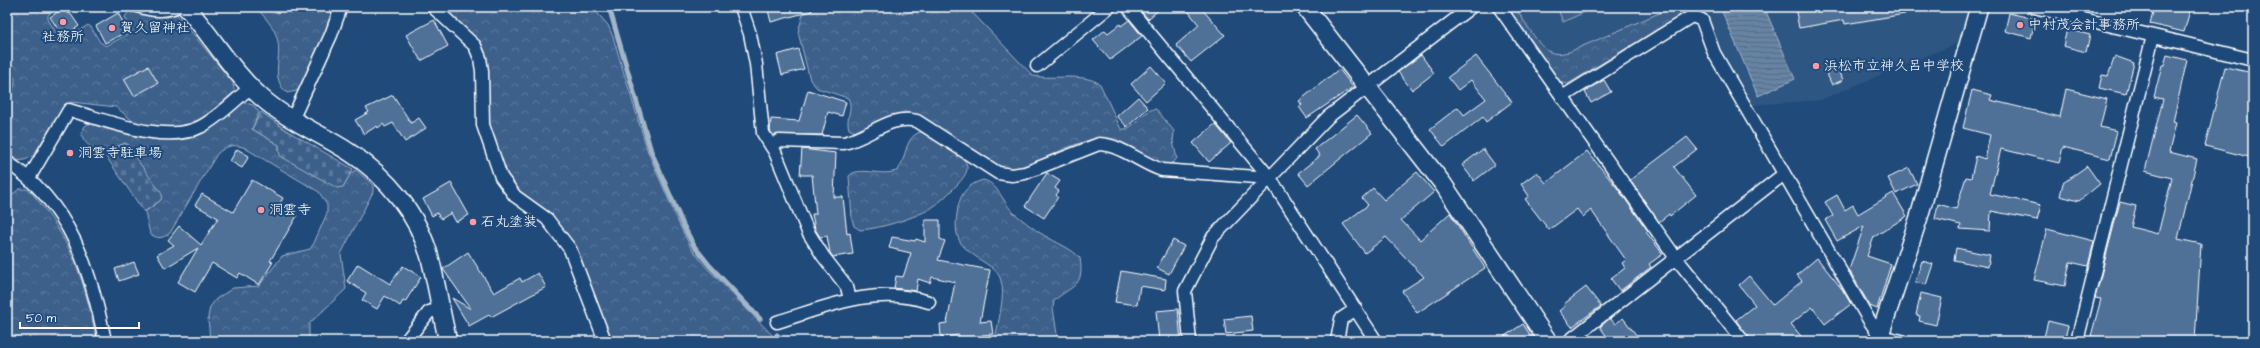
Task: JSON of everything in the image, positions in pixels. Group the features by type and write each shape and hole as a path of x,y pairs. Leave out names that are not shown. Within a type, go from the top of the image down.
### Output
{"street":[{"path":"185,7 251,87 276,109 292,120 348,151 374,170 393,189 404,204 423,238 430,257 448,341"},
{"path":"292,120 331,35 341,7"},
{"path":"433,7 475,46 480,58 482,71 483,125 501,177 515,196 546,219 566,244 575,260 605,341"},
{"path":"741,7 750,34 756,64 763,133 771,146 808,232 823,256 847,287 850,300"},
{"path":"1038,66 1109,7"},
{"path":"1128,7 1270,178 1376,341"},
{"path":"1305,7 1457,203 1548,341"},
{"path":"1190,341 1185,291 1213,237 1328,118 1471,7"},
{"path":"1499,7 1676,258 1742,341"},
{"path":"1879,338 1919,217 1980,7"},
{"path":"2034,7 2253,60"},
{"path":"1562,97 1692,16 1702,20 1714,53 1879,338"},
{"path":"2077,341 2153,36"},
{"path":"28,178 69,110 154,133 179,135 202,126 251,87"},
{"path":"771,146 779,140 844,143 854,141 893,121 907,118 917,121 998,173 1012,175 1025,173 1098,144 1111,144 1148,166 1162,170 1270,178"},
{"path":"7,162 28,178 64,221 84,258 97,299 105,341"},
{"path":"1569,341 1784,174"},
{"path":"777,322 850,300 884,295 915,298 929,302"},
{"path":"406,341 429,312 441,309"},
{"path":"1337,341 1341,319 1356,310"},
{"path":"1879,338 1902,341"}],"lane":[{"path":"132,7 144,12 162,13 185,7"}],"shaded area":[{"name":"浜松市立神久呂中学校","path":"1507,7 1970,7 1960,42 1820,100 1753,105 1720,50 1708,14 1691,9 1568,84 1561,83"},
{"path":"1720,7 1764,7 1795,79 1758,96"}],"green space":[{"path":"146,6 171,7 233,83 235,94 200,123 190,128 143,126 135,123 116,107 71,102 63,108 33,156 23,160 14,159 7,156 7,111 10,106 15,78 7,71 7,7 59,7 48,15 48,19 60,39 67,38 88,25 91,27 100,42 106,46 130,33 131,30 125,17 128,12 133,9"},
{"path":"256,7 336,7 313,66 301,86 296,91 287,93 282,87 278,74 279,53 276,34 271,25"},
{"path":"446,7 592,7 608,25 613,37 648,152 691,248 707,268 778,341 610,341 574,247 519,193 505,175 488,124 487,70"},
{"path":"805,7 898,7 903,14 929,7 967,7 1033,76 1085,78 1100,84 1121,129 1130,127 1150,110 1157,110 1174,131 1173,142 1177,158 1174,162 1166,164 1158,163 1150,160 1120,142 1113,139 1104,138 1093,139 1081,143 1023,168 1010,168 1002,167 989,161 920,115 900,113 892,115 872,126 855,132 849,129 848,125 850,102 848,98 817,88 810,80 798,32"},
{"path":"1507,7 1515,7 1531,32 1545,49 1558,54 1569,52 1673,7 1694,7 1568,84 1561,83"},
{"path":"1557,7 1586,7 1587,11 1563,22"},
{"path":"242,102 253,105 259,112 252,129 279,145 279,152 343,187 350,174 356,170 373,185 373,192 341,254 346,289 309,324 309,341 210,341 208,317 210,307 216,299 233,288 259,286 282,256 310,249 327,213 327,205 319,192 243,147 229,146 217,154 170,233 162,237 155,237 150,234 145,212 161,200 129,145 125,143 103,152 89,146 82,137 81,133 85,126 91,122 166,139"},
{"path":"261,112 286,130 353,169 343,187 337,188 280,156 279,145 252,129"},
{"path":"920,132 927,134 964,159 967,169 962,179 948,194 930,209 915,216 877,228 860,230 854,226 852,219 849,176 853,173 865,171 886,173 898,170 908,143"},
{"path":"125,143 162,194 161,200 144,212 105,155"},
{"path":"983,180 993,185 1010,209 1022,220 1040,233 1070,250 1080,258 1081,268 1078,281 1054,301 1053,308 1058,341 995,341 1002,302 1002,287 1000,278 998,273 965,248 957,236 956,228 956,219 961,197 966,189"},
{"path":"19,189 27,189 32,193 58,228 67,245 82,280 97,341 7,341 7,199"}],"building":[{"path":"770,7 811,7 812,11 771,22 768,10 771,10"},
{"path":"1145,7 1162,7 1148,19 1140,10"},
{"path":"1185,7 1200,7 1225,35 1191,62 1176,45 1199,25"},
{"path":"1825,7 1904,7 1905,14 1845,24 1844,20 1799,28 1796,12"},
{"path":"2154,7 2175,11 2176,7 2191,7 2184,32 2150,24"},
{"path":"64,8 68,14 70,13 79,26 63,37 50,17"},
{"name":"賀久留神社","path":"118,13 128,31 105,43 96,26"},
{"path":"2009,13 2035,19 2031,38 2005,31"},
{"path":"434,20 448,46 421,61 406,35"},
{"path":"1129,20 1142,36 1110,60 1093,40 1105,30 1108,33 1120,24 1121,26"},
{"path":"2067,29 2090,35 2086,52 2063,46"},
{"path":"798,49 804,69 782,75 777,55"},
{"path":"1421,55 1434,73 1412,90 1398,72"},
{"path":"2167,55 2187,60 2173,122 2176,123 2169,152 2197,159 2178,239 2201,244 2195,341 2111,341 2091,336 2101,299 2095,298 2120,202 2136,206 2131,227 2158,234 2172,178 2145,171 2163,99 2154,97 2162,65 2164,65"},
{"path":"1476,56 1512,102 1486,122 1483,117 1444,147 1430,129 1458,107 1464,115 1486,99 1471,80 1458,90 1448,77"},
{"path":"2115,56 2134,63 2126,94 2099,88 2102,75 2108,76"},
{"path":"148,66 158,83 134,96 124,79"},
{"path":"1151,66 1166,83 1146,101 1131,84"},
{"path":"1838,67 1843,80 1832,85 1826,72"},
{"path":"2225,67 2253,73 2253,158 2205,146"},
{"path":"1339,69 1353,87 1307,118 1299,107 1302,105 1299,101"},
{"path":"1604,80 1611,92 1591,103 1585,92"},
{"path":"2066,89 2107,99 2100,127 2117,131 2110,159 2063,147 2059,163 2001,149 1990,194 2041,205 2037,220 1991,211 1990,231 1960,229 1961,225 1935,219 1938,204 1956,209 1966,177 1971,178 1976,156 1985,159 1990,135 1963,128 1972,90 1992,95 1990,100 2060,117"},
{"path":"808,90 846,102 842,116 828,112 822,135 773,135 770,131 771,119 799,121"},
{"path":"393,95 411,123 419,118 426,128 405,142 393,123 385,127 383,124 378,128 377,126 364,134 355,120 369,112 366,108"},
{"path":"1138,97 1148,108 1127,127 1117,116"},
{"path":"1357,115 1372,133 1308,185 1298,173 1320,156 1315,149"},
{"path":"1215,124 1231,143 1209,162 1193,143"},
{"path":"1687,137 1697,149 1674,167 1696,195 1670,216 1669,214 1659,222 1630,180"},
{"path":"237,149 249,156 242,168 230,161"},
{"path":"802,149 836,153 834,197 843,197 847,234 850,233 853,254 833,257 830,253 827,236 820,237 815,229 812,214 816,214 812,175 800,175"},
{"path":"1483,149 1495,165 1474,181 1462,165"},
{"path":"1587,151 1618,189 1648,231 1646,232 1663,254 1649,264 1651,267 1620,291 1611,279 1625,268 1622,263 1626,260 1591,210 1583,217 1577,209 1549,230 1525,199 1529,196 1521,184 1537,172 1546,183"},
{"path":"2087,166 2100,184 2079,201 2060,196 2063,183"},
{"path":"1909,168 1917,184 1896,194 1888,178"},
{"path":"1417,172 1434,192 1401,220 1420,240 1450,213 1485,268 1417,313 1402,291 1424,277 1386,237 1365,253 1343,224 1368,205 1362,198 1373,188 1384,200"},
{"path":"1047,173 1060,181 1055,188 1059,191 1056,195 1058,197 1044,218 1025,206"},
{"path":"252,180 283,198 279,205 297,216 270,261 273,262 259,285 240,273 237,278 212,263 195,292 178,282 198,248 165,268 157,255 174,245 168,240 179,226 201,245 218,218 195,205 202,194 233,212"},
{"path":"451,183 469,215 456,222 451,213 441,219 437,213 432,216 423,199"},
{"path":"1893,193 1907,216 1874,237 1867,256 1891,264 1877,309 1870,306 1849,270 1864,226 1837,241 1825,220 1833,216 1825,202 1837,195 1845,210 1853,205 1858,214"},
{"path":"925,220 940,220 940,239 945,241 938,260 990,270 980,322 991,321 993,334 982,335 983,341 960,341 959,335 941,337 940,324 947,323 955,282 932,277 930,283 918,279 916,291 894,288 896,276 903,277 911,253 889,248 892,237 915,241 916,239 925,242"},
{"path":"2047,229 2094,241 2088,266 2070,262 2065,286 2034,280"},
{"path":"1173,240 1184,246 1169,274 1157,268"},
{"path":"1956,248 1990,255 1988,267 1954,260"},
{"path":"468,252 494,293 520,278 522,282 538,273 546,287 491,317 489,315 469,326 452,298 471,309 443,269"},
{"path":"1817,258 1842,289 1851,304 1825,324 1812,307 1791,324 1805,341 1750,341 1736,320 1755,305 1739,285 1749,276 1773,305 1802,281 1797,275"},
{"path":"1922,261 1933,264 1926,285 1915,282"},
{"path":"134,262 139,274 119,281 115,269"},
{"path":"358,264 390,284 403,266 421,277 405,302 403,301 400,306 385,296 377,309 362,300 366,293 347,281"},
{"path":"1121,271 1166,279 1165,290 1140,286 1137,305 1115,302"},
{"path":"1586,287 1601,306 1572,327 1559,311 1565,306 1564,304"},
{"path":"1921,293 1942,298 1936,325 1919,321 1920,316 1916,315"},
{"path":"1178,309 1181,341 1159,341 1156,311"},
{"path":"1251,316 1253,331 1226,334 1224,319"},
{"path":"1610,318 1615,324 1623,318 1641,341 1610,341 1600,327"},
{"path":"2048,321 2068,326 2064,341 2043,341"},
{"path":"1523,324 1534,341 1497,341"}],"waterway":[{"path":"609,7 651,151 683,225 694,246 710,266 760,319"},
{"path":"777,335 783,341"}],"place":[{"name":"社務所","path":"63,22"},
{"name":"中村茂会計事務所","path":"2020,25"},
{"name":"賀久留神社","path":"112,28"},
{"name":"浜松市立神久呂中学校","path":"1816,66"},
{"name":"洞雲寺駐車場","path":"70,153"},
{"name":"洞雲寺","path":"261,210"},
{"name":"石丸塗装","path":"473,222"}]}
